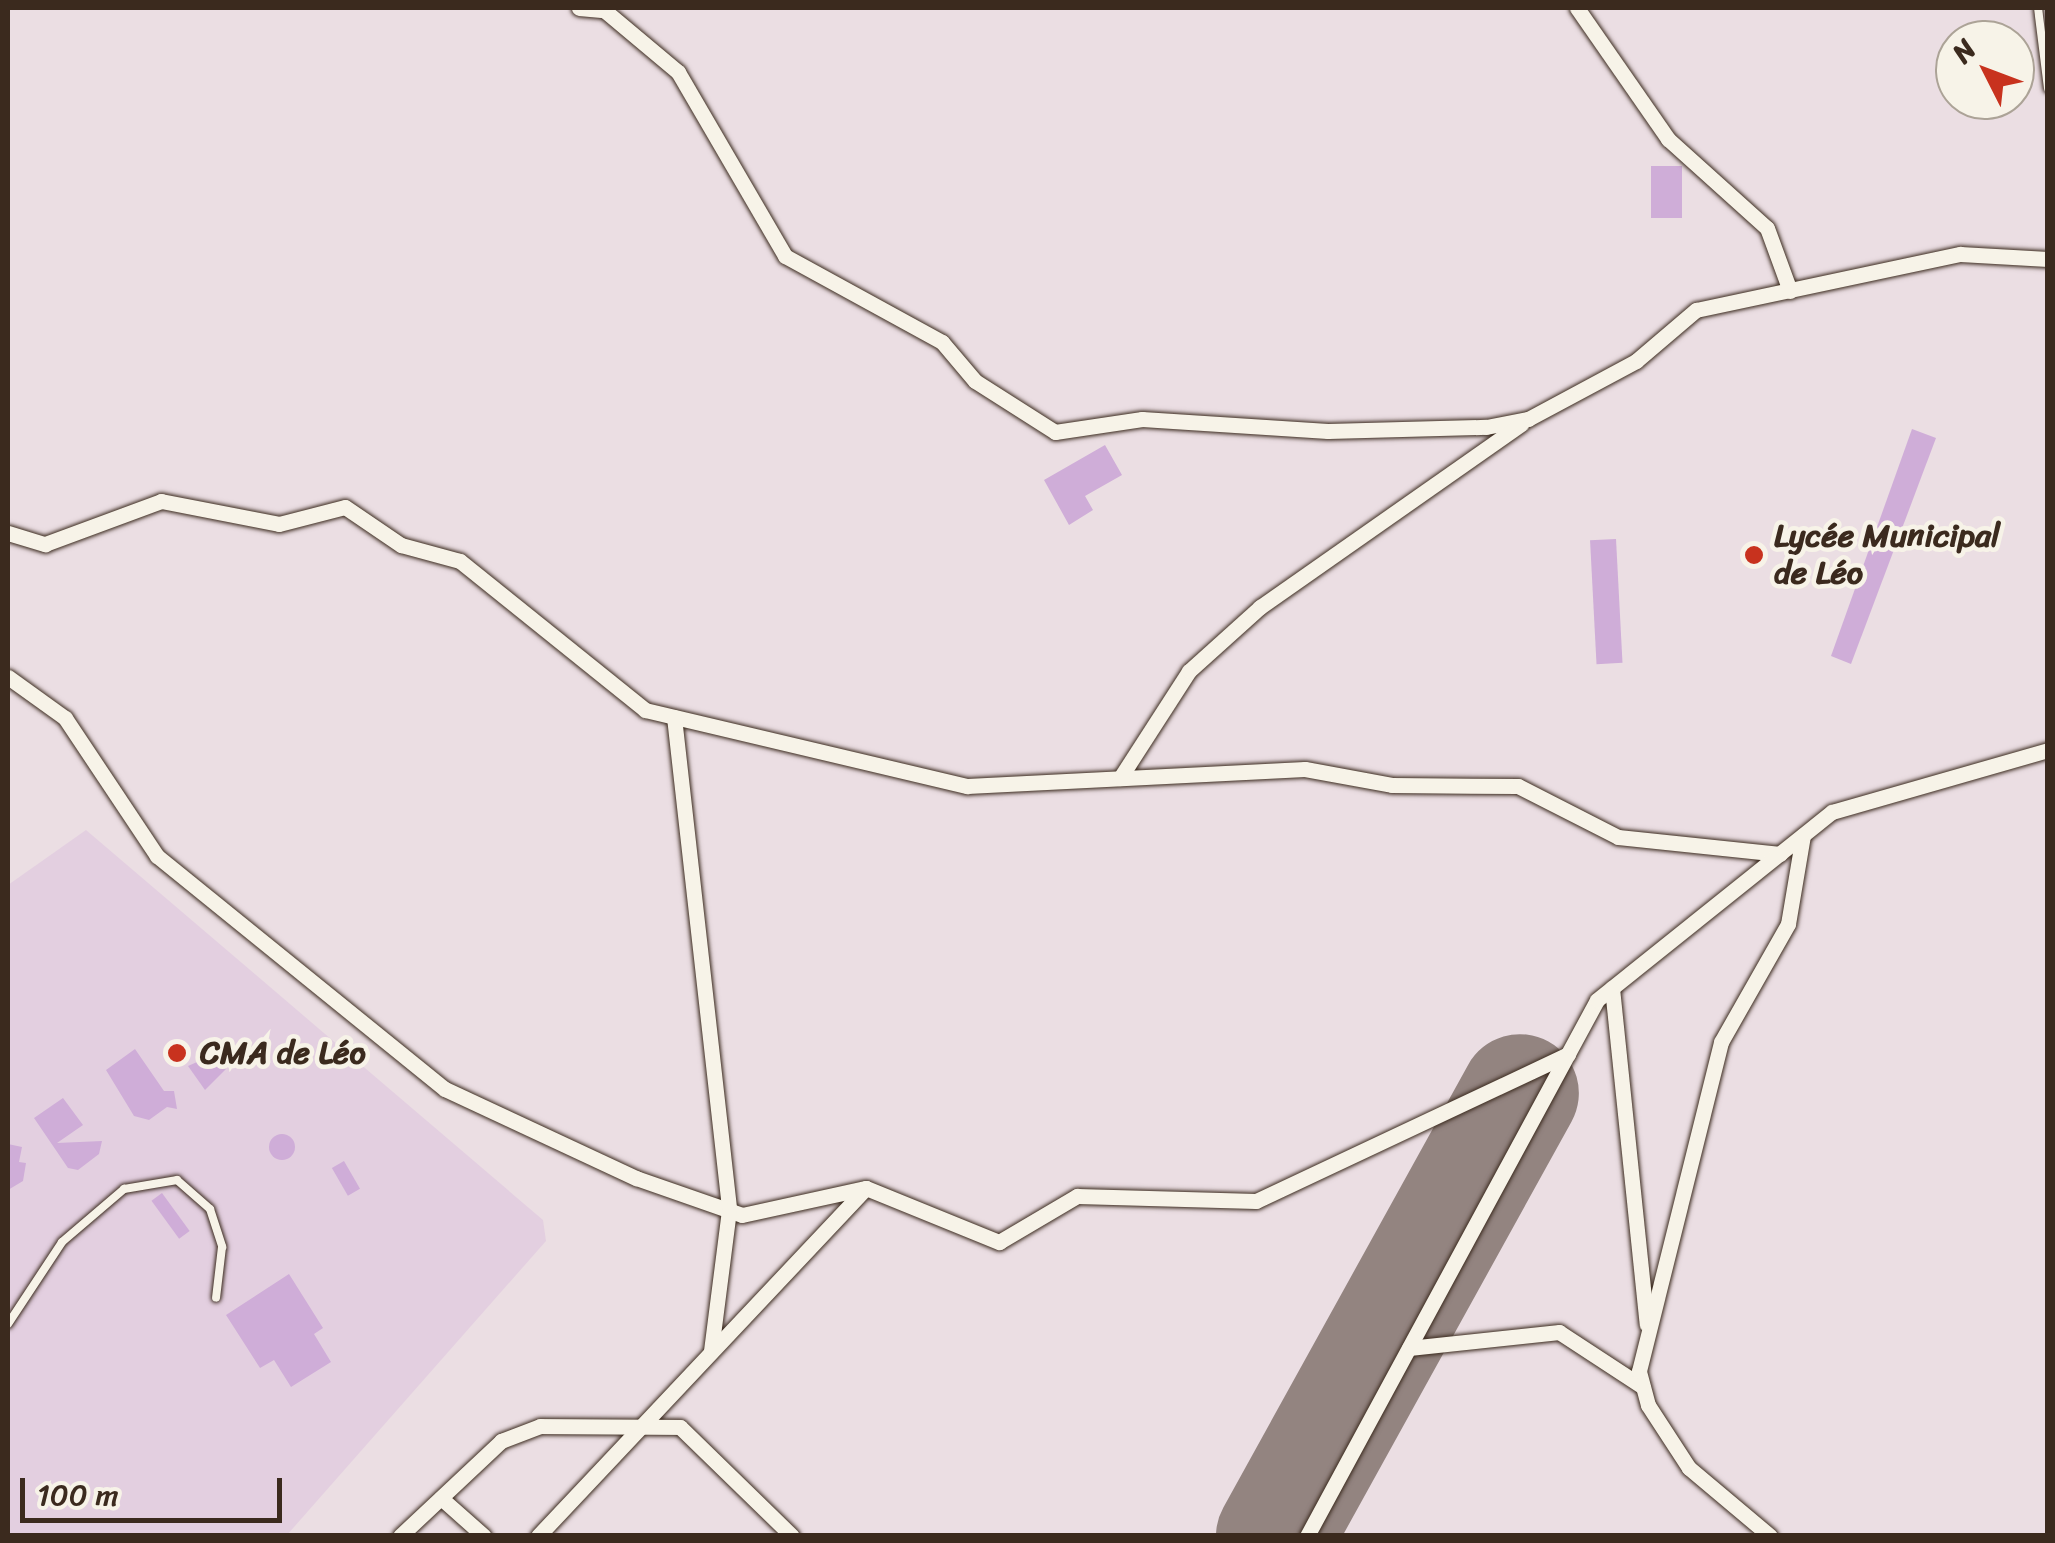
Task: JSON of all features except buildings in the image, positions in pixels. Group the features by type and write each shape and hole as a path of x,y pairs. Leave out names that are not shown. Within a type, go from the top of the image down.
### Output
{"street":[{"path":"579,8 603,9 678,72 785,256 942,342 976,381 1055,432 1142,419 1212,428 1411,433 1528,419"},
{"path":"1577,8 1668,139 1767,228 1790,291"},
{"path":"1120,778 1189,672 1260,607 1528,419 1636,361 1696,310 1960,254 2048,259"},
{"path":"8,533 45,544 161,501 279,524 345,507 401,545 460,561 644,710 674,718 966,786 1305,768 1392,785 1518,786 1618,837 1780,854"},
{"path":"8,678 65,718 157,856 445,1089 636,1178 742,1215 866,1188 999,1242 1077,1196 1256,1201 1568,1054"},
{"path":"674,718 729,1210 711,1350"},
{"path":"1308,1536 1597,1000 1832,812 2048,750"},
{"path":"1770,1536 1689,1468 1666,1440 1639,1372 1721,1042 1788,924 1804,835"},
{"path":"1612,988 1619,1100 1648,1301 1646,1343"},
{"path":"538,1536 866,1188"},
{"path":"1409,1348 1558,1332 1643,1387"},
{"path":"400,1536 501,1442 540,1426 680,1427 792,1536"},
{"path":"441,1498 484,1536"}],"lane":[{"path":"2038,8 2048,88"},
{"path":"8,1324 62,1242 124,1188 176,1180 210,1209 222,1247 216,1298"}],"shaded area":[{"name":"CMA de Léo","path":"86,830 543,1220 546,1241 287,1535 8,1535 8,885"}],"runway":[{"path":"1275,1536 1520,1093"}],"place":[{"name":"Lycée Municipal de Léo","path":"1754,555"},
{"name":"CMA de Léo","path":"177,1053"}]}
